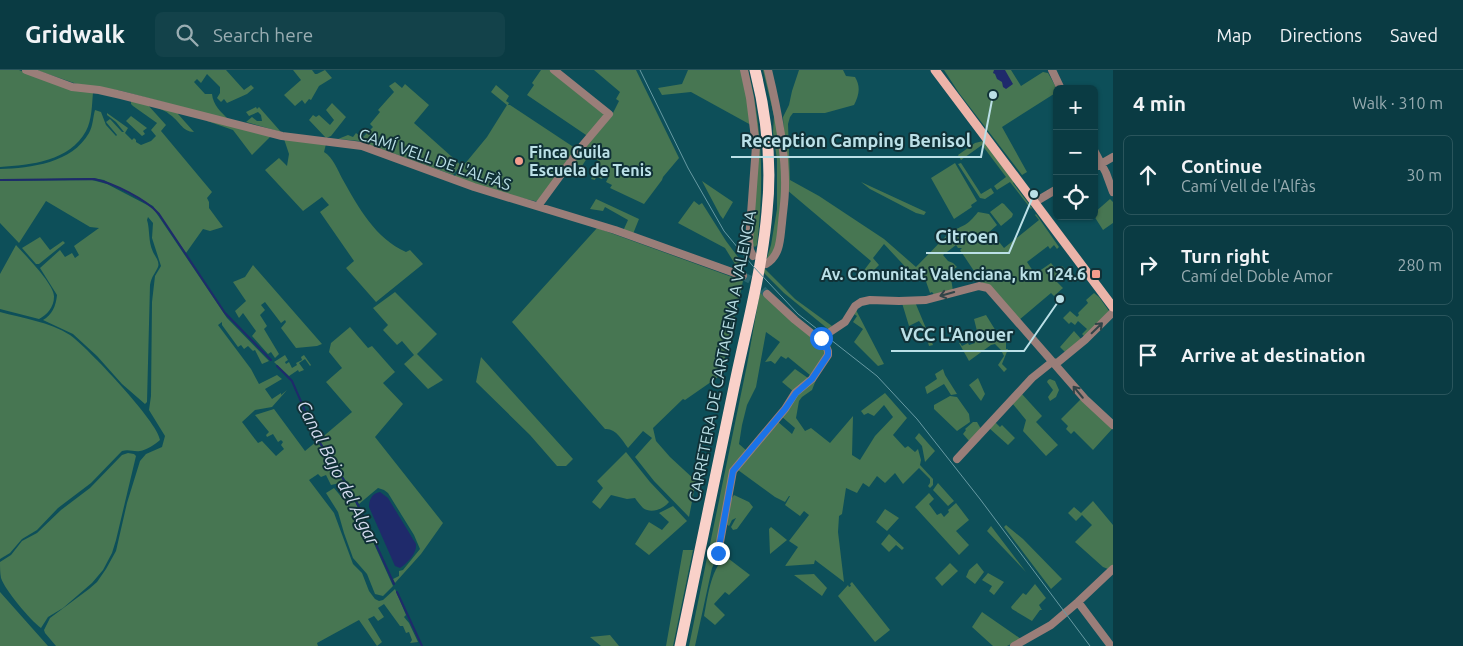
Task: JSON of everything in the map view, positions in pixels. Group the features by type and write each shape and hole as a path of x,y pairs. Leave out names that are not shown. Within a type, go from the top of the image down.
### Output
{"highway":[{"name":"CARRETERA DE CARTAGENA A VALENCIA","path":"680,646 752,302 768,204 768,148 763,107 755,70"}],"main road":[{"path":"935,70 1113,307"}],"street":[{"name":"CAMÍ VELL DE L'ALFÀS","path":"26,70 72,87 121,94 282,136 362,146 474,187 615,230 743,276"},
{"path":"538,206 582,146 609,114 554,70"},
{"path":"744,70 750,98 756,146 749,240 753,256"},
{"path":"766,264 776,256 779,246 785,188 782,144 776,101 768,70"},
{"path":"1052,70 1059,85"},
{"path":"1113,157 1098,166 1113,192"},
{"path":"1035,202 1053,192"},
{"path":"817,338 845,322 855,306 867,300 926,300 984,286 988,288 1085,399 1113,425"},
{"path":"715,553 733,471 796,393 812,379 828,355 824,344 767,294"},
{"path":"957,459 1032,378 1052,362 1057,363 1070,353 1113,312"},
{"path":"824,344 825,335"},
{"path":"1014,646 1051,625 1113,569"},
{"path":"1078,602 1111,646"}],"green space":[{"path":"0,70 19,70 52,83 93,92 89,122 86,131 79,141 70,149 49,160 0,167"},
{"path":"36,70 226,70 244,90 251,85 254,88 247,94 227,103 224,99 221,102 217,98 220,93 220,87 207,74 201,83 197,79 194,82 205,94 212,94 216,105 229,120 122,91 77,84"},
{"path":"293,70 312,70 317,74 325,70 332,78 319,86 311,100 309,99 305,104 302,100 295,106 284,95 301,80"},
{"path":"541,70 552,70 606,112 589,137 527,95 534,85 532,83"},
{"path":"594,70 636,70 679,158 644,204 610,188 612,185 606,182 609,176 605,174 602,179 596,177 595,180 591,179 600,162 589,155 582,166 572,163 611,117 619,101 616,99 620,92"},
{"path":"688,70 742,70 751,125 691,92 662,95 658,88 682,84"},
{"path":"746,70 748,70 757,114 761,157 761,201 757,245 755,247 751,244 758,154"},
{"path":"763,70 766,70 777,123 783,189 776,252 766,261 771,245 777,209 777,160 773,132 774,116"},
{"path":"799,70 843,70 846,76 855,77 859,91 854,105 825,113 793,113 788,124 790,180 819,196 884,239 916,267 948,234 950,236 950,232 968,223 978,212 989,214 997,225 987,234 970,241 971,243 991,232 1004,248 1039,220 1036,214 1059,247 1057,249 1054,245 1050,249 1048,246 1027,262 1035,274 1051,263 1056,269 1062,266 1065,269 1054,279 1063,288 1054,296 1051,293 1019,320 993,289 982,283 960,250 962,248 958,248 956,245 943,255 957,267 950,272 953,291 935,296 932,292 930,293 922,270 912,274 884,244 873,258 879,265 869,275 867,274 862,279 859,277 871,261 787,190 783,117 789,105"},
{"path":"944,70 1011,70 1021,86 1043,72 1048,73 1055,85 1053,85 1053,95 1002,127 1027,172 1022,175 959,93"},
{"path":"395,82 402,88 405,84 429,105 414,123 461,165 453,175 359,141 338,139 348,135 353,137 356,133 362,138 373,127 370,124 380,112 378,110 394,92 389,86"},
{"name":"Finca Guila Escuela de Tenis","path":"496,85 509,96 506,101 509,103 508,105 578,150 539,202 501,193 454,177 487,137 507,105 491,92"},
{"path":"131,100 147,104 166,125 161,131 212,192 207,198 209,208 223,227 210,231 203,229 186,253 153,206 104,180 93,178 0,180 0,169 50,162 72,151 82,143 89,133 95,110 101,112 106,125 116,136 106,122 110,119 124,132 107,113 128,128 125,133 132,140 134,138 141,145 151,141 156,136 151,130 157,123 133,106"},
{"path":"332,103 346,117 331,136 326,138 309,120 313,115 316,117 319,115 330,125 334,120 326,110"},
{"path":"256,107 257,109 259,107 281,132 246,122 252,117 257,121 262,121 261,115 258,112 249,116 246,112"},
{"path":"158,108 180,111 178,114 194,132 183,128 167,112"},
{"path":"131,116 147,128 143,131 145,134 142,136 126,121"},
{"path":"209,119 272,135 252,155 233,130 207,121"},
{"path":"284,139 326,144 324,152 333,161 355,201 377,231 395,246 406,252 410,250 423,264 376,302 346,268 354,261 320,212 329,205 322,197 303,211 265,170 279,158 287,166 289,154"},
{"path":"983,141 1014,182 1031,209 1010,182 997,190 994,186 1006,177 982,145 961,160 958,155 975,143"},
{"path":"955,163 977,201 971,205 972,207 954,219 931,178"},
{"path":"961,163 981,194 991,188 994,193 985,199 980,198 958,164"},
{"path":"92,180 107,184 153,208 227,318 269,361 262,364 255,350 253,351 248,346 244,349 241,345 238,347 222,325 222,322 218,325 251,369 259,384 277,375 282,379 265,389 272,399 287,390 272,407 255,410 242,422 258,443 262,441 276,456 284,449 281,445 283,442 281,440 278,442 273,434 267,437 266,435 269,432 255,415 274,409 305,451 317,441 344,482 331,485 326,475 321,477 318,474 309,480 334,513 353,564 362,573 369,591 379,601 383,600 395,589 406,615 404,617 418,642 410,643 412,640 409,632 406,633 403,626 400,626 384,604 378,608 384,617 378,621 374,616 368,619 382,642 377,646 359,620 317,643 318,646 56,646 45,633 44,630 50,618 97,582 106,569 116,551 127,503 140,461 146,454 162,447 165,436 149,410 151,396 152,302 155,276 161,266 152,238 153,223 148,217 150,244 158,265 150,285 147,402 145,404 122,384 97,356 73,334 43,320 53,310 57,295 40,268 60,250 65,257 72,253 75,258 79,255 74,246 99,228 90,227 46,201 19,243 0,223 0,181"},
{"path":"702,181 733,202 723,219 720,215"},
{"path":"861,182 926,212 924,215 916,213 870,189"},
{"path":"596,199 639,219 633,234 623,231 628,220 605,207 603,211 590,209"},
{"path":"1110,199 1113,202 1113,223 1103,230 1097,220 1098,210"},
{"path":"694,201 699,205 702,203 744,265 738,269 725,248 678,223"},
{"path":"1002,203 1013,214 1001,226 990,212"},
{"path":"597,228 743,281 721,375 685,400 683,399 653,428 656,441 696,481 689,517 654,481 635,457 652,438 643,431 628,448 616,432 605,429 512,322"},
{"path":"40,237 50,250 63,241 65,243 39,264 36,264 22,248"},
{"path":"16,245 39,270 53,292 54,301 51,307 39,319 0,309 0,274"},
{"path":"253,265 322,344 296,348 281,328 286,322 285,320 281,323 265,302 261,305 265,310 260,315 267,326 264,329 279,354 275,358 271,352 268,354 252,336 256,331 243,313 239,318 235,311 246,301 233,282 245,277"},
{"path":"764,268 795,299 832,326 828,329 784,293 763,272"},
{"path":"395,292 437,334 417,354 443,380 428,389 404,364 414,355 402,341 397,345 383,330 388,325 373,308"},
{"path":"760,292 823,347 826,354 810,375 788,357 786,359 781,356 775,364 771,361 765,362 780,342 766,332 756,387 747,405 742,425 739,444 747,451 734,466 716,546 709,549 747,365"},
{"path":"1094,293 1109,311 1085,337 1082,334 1087,329 1078,321 1075,325 1071,322 1069,324 1063,318 1070,311 1077,317 1078,313 1088,303 1086,300"},
{"path":"915,302 933,345 929,346 924,328 919,321 909,326 902,303"},
{"path":"856,310 884,364 878,366 854,342 863,329 853,322 857,316 854,314"},
{"path":"0,312 45,324 70,335 135,402 157,431 160,440 151,447 142,450 122,451 91,483 58,508 37,530 22,539 10,553 0,559"},
{"path":"986,315 999,336 995,340 998,341 1006,334 1008,340 1006,342 1006,349 1008,349 1002,364 1007,369 1004,372 998,365 1004,356 995,344 969,361 959,343 962,346 968,343 969,345 975,343 971,334 977,331 974,319"},
{"path":"350,327 368,348 372,346 395,372 383,383 403,404 375,437 443,523 421,554 395,583 393,579 399,576 399,571 403,570 420,549 414,535 388,493 384,490 378,488 359,504 319,440 352,412 326,382 342,368 329,352 331,343"},
{"path":"1074,331 1082,340 1066,353 1060,347"},
{"path":"285,355 288,360 285,362 286,364 289,362 292,368 302,360 301,357 304,355 311,365 305,359 299,363 304,370 299,372 298,370 289,376 274,362"},
{"path":"481,357 573,459 566,466 557,466 530,435 476,382"},
{"path":"795,369 808,378 794,392 782,382"},
{"path":"943,369 957,394 951,395 944,384 927,394 925,387 937,379 935,374"},
{"path":"819,372 812,390 799,401 796,418 805,431 811,428 830,443 853,416 852,455 860,460 875,436 893,417 884,405 874,416 868,413 864,415 861,411 885,393 907,418 893,435 905,448 908,446 915,452 918,449 921,460 920,465 933,479 933,485 930,488 928,486 930,479 919,468 903,484 895,473 885,483 877,476 869,487 863,483 857,493 846,488 842,514 839,516 838,532 844,582 815,560 814,564 785,566 798,547 789,541 809,515 804,511 800,516 785,505 790,496 785,502 775,497 738,470 777,421 792,434 795,428 781,416 796,395"},
{"path":"978,378 985,394 981,401 969,385"},
{"path":"1050,379 1055,381 1059,390 1056,397 1050,401 1048,397 1053,390 1047,382"},
{"path":"1021,393 1042,416 1036,422 1058,445 1046,456 1023,431 1026,420 1012,403"},
{"path":"950,396 957,397 969,414 970,422 957,431 934,409 934,405"},
{"path":"1081,399 1113,428 1093,450 1074,431 1071,434 1066,429 1068,426 1061,419"},
{"path":"973,422 977,422 981,429 970,442 963,434 965,429"},
{"path":"995,422 1000,427 1002,425 1015,438 1008,445 989,428"},
{"path":"919,433 935,451 925,462 922,446 915,438"},
{"path":"626,452 669,502 664,507 650,511 643,508 635,498 627,499 611,495 600,509 592,502 603,488 597,481"},
{"path":"128,453 136,456 112,553 103,570 92,583 63,608 48,617 41,628 7,590 1,578 0,562 11,555 22,541 37,533 61,510 90,488 122,455"},
{"path":"938,483 954,501 948,506 933,490"},
{"path":"334,488 343,499 347,500 353,497 393,586 383,596 375,594 367,574 353,558 338,512 326,493"},
{"path":"929,493 934,499 929,504 937,515 941,513 944,517 949,512 948,510 956,503 969,520 956,531 969,545 959,555 915,507"},
{"path":"734,495 749,502 753,507 737,529 733,530 731,527 736,518 732,520 729,526 726,524 730,501"},
{"path":"1093,501 1113,525 1113,565 1108,569 1103,567 1075,542 1092,525 1082,515 1076,521 1068,513 1074,507 1081,513"},
{"path":"673,506 687,521 649,555 635,544 649,522 662,530 669,522 659,513"},
{"path":"885,509 899,518 887,531 876,522"},
{"path":"1006,525 1023,539 1062,579 1051,589 1004,527"},
{"path":"991,526 1026,572 987,531"},
{"path":"771,527 787,540 770,554 769,529"},
{"path":"889,534 904,548 902,550 896,545 889,552 881,544"},
{"path":"683,550 693,550 673,646 666,646"},
{"path":"708,553 718,556 712,568 695,646 689,646"},
{"path":"724,557 750,575 729,595 725,592 714,604 725,615 715,625 704,616 713,577"},
{"path":"950,563 958,571 942,586 935,578"},
{"path":"977,563 984,572 975,584 966,577 969,570"},
{"path":"988,573 1004,582 994,595 989,591 992,586 982,580"},
{"path":"814,574 827,588 822,596 794,575"},
{"path":"852,582 890,630 875,642 838,596 848,585 849,587 851,586"},
{"path":"1035,584 1046,598 1039,605 1042,610 1032,621 1011,607 1023,593 1026,595"},
{"path":"0,592 48,646 0,646"},
{"path":"982,612 1021,639 1007,646 993,646 972,627"},
{"path":"610,635 619,646 601,646 590,637"}],"shaded area":[{"path":"994,70 1005,70 1013,84 1006,89 1003,87 1002,82 993,73"},
{"path":"380,492 388,498 416,544 413,555 400,568 395,566 369,507 372,497"}],"waterway":[{"name":"Canal Bajo del Algar","path":"0,180 94,179 138,197 159,214 225,313 271,360"},
{"name":"Canal Bajo del Algar","path":"277,366 292,381 317,438 359,507 394,584"},
{"name":"Canal Bajo del Algar","path":"397,592 422,646"}],"tunnel":[{"path":"743,276 755,282 767,294"}],"tram line":[{"path":"640,70 688,168 724,231 752,265 798,314 877,376 917,419 980,499 1090,646"}],"place":[{"name":"Reception Camping Benisol","path":"993,95"},
{"name":"Finca Guila Escuela de Tenis","path":"519,161"},
{"name":"Citroen","path":"1034,194"},
{"name":"Av. Comunitat Valenciana, km 124.6","path":"1096,274"},
{"name":"VCC L'Anouer","path":"1060,299"}],"route":[{"path":"718,553 731,475 738,463 785,409 796,393 812,379 828,355 827,347 824,344 825,335 821,338"}]}
